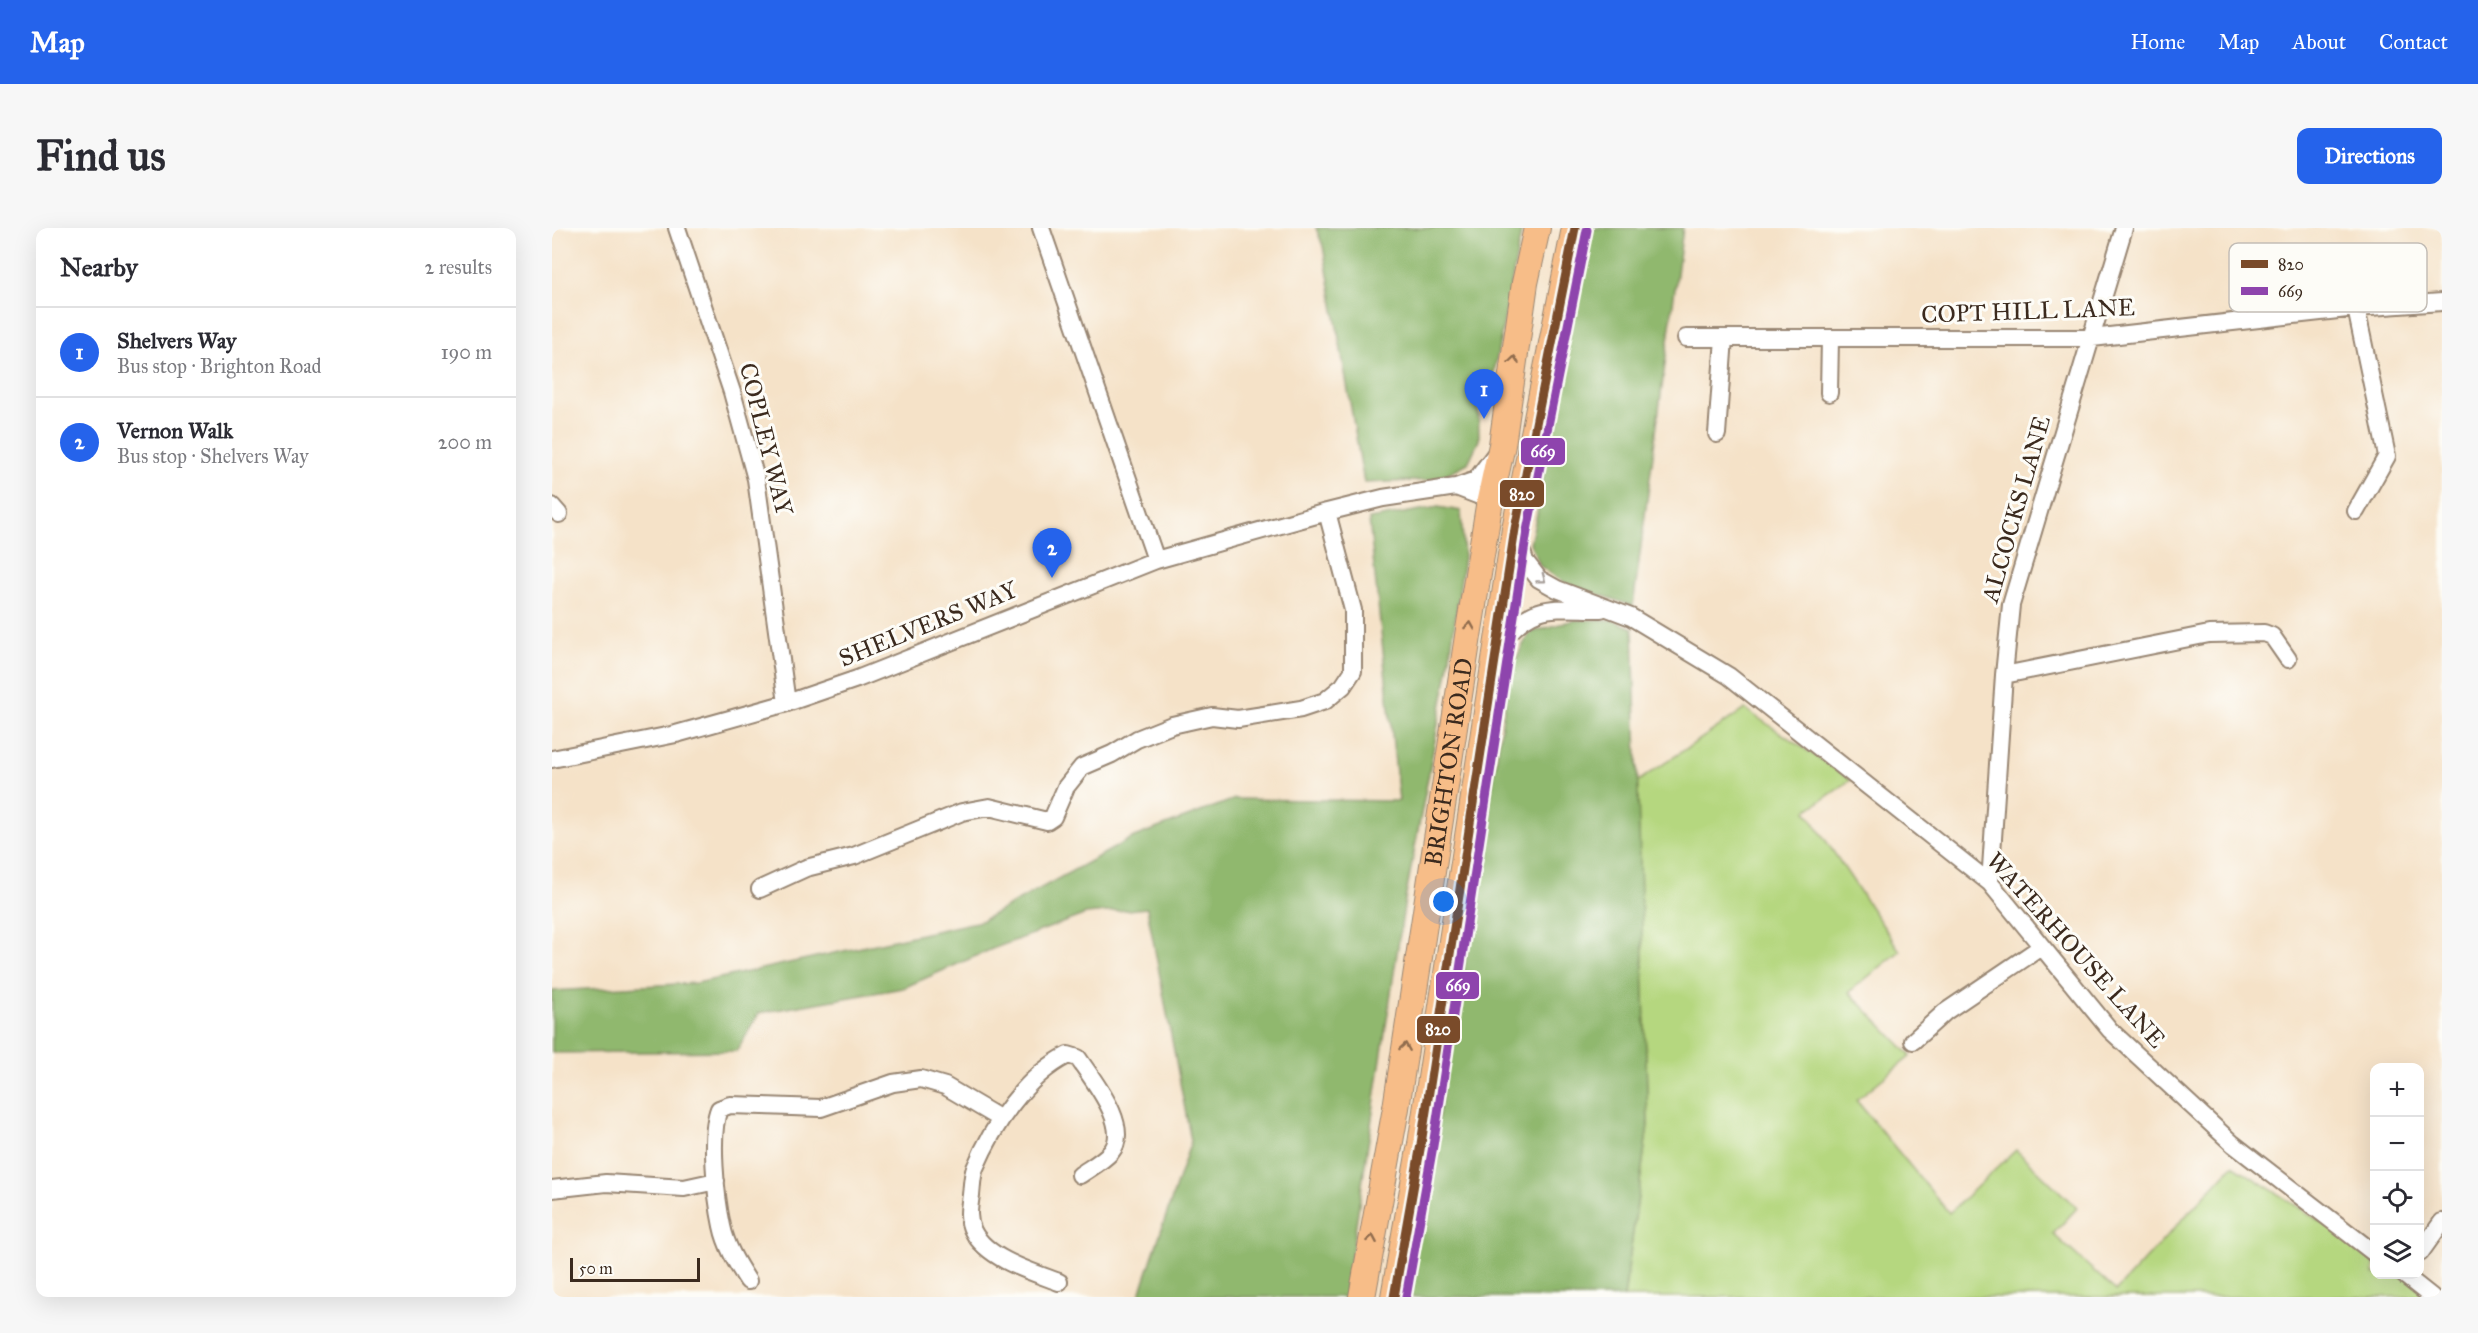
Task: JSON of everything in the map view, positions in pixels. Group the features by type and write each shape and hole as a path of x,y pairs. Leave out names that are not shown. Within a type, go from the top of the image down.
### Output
{"highway":[{"name":"BRIGHTON ROAD","path":"1362,1297 1396,1108 1490,500 1502,445 1525,283 1537,228"},
{"name":"BRIGHTON ROAD","path":"1394,1297 1421,1144 1515,529 1575,228"},
{"path":"1490,500 1508,490 1534,437"}],"street":[{"name":"COPLEY WAY","path":"677,228 732,392 756,479 787,703"},
{"path":"1041,228 1156,560"},
{"name":"ALCOCKS LANE","path":"1990,883 2011,605 2124,228"},
{"name":"COPT HILL LANE","path":"2427,303 2442,302"},
{"name":"COPT HILL LANE","path":"1686,338 2091,338 2321,312"},
{"path":"2356,511 2387,456 2357,312"},
{"path":"1717,434 1724,338"},
{"path":"1828,393 1830,338"},
{"path":"1456,487 1476,480 1502,445"},
{"name":"SHELVERS WAY","path":"552,759 676,734 787,703 858,679 1156,560 1327,512 1383,498 1456,487 1490,500"},
{"path":"760,889 806,868 854,855 962,812 989,807 1047,821 1053,817 1066,787 1082,766 1112,754 1137,739 1172,725 1212,716 1238,719 1301,709 1325,701 1343,686 1353,671 1353,610 1327,512"},
{"name":"WATERHOUSE LANE","path":"1515,529 1525,561 1539,579 1557,589 1631,617 1729,676 1990,883 2110,1030 2233,1144 2370,1250"},
{"name":"WATERHOUSE LANE","path":"1497,648 1518,623 1538,611 1614,609"},
{"path":"2004,675 2209,634 2264,633 2272,636 2288,658"},
{"path":"1913,1041 1945,1012 2041,947"},
{"path":"1059,1282 1002,1259 973,1232 968,1215 974,1170 1001,1119 1032,1082 1056,1061 1068,1055 1078,1058 1108,1103 1117,1132 1115,1144 1110,1153 1080,1175"},
{"path":"748,1281 733,1258 722,1227 716,1181 715,1121 719,1109 730,1105 821,1108 893,1083 921,1079 945,1086 1001,1119"},
{"path":"552,1189 606,1183 684,1188 716,1181"},
{"path":"2424,1248 2442,1222"},
{"path":"2409,1279 2432,1297"}],"green space":[{"path":"1316,228 1522,228 1493,377 1478,392 1479,440 1468,463 1435,480 1364,483 1323,246"},
{"path":"1588,228 1683,228 1633,606 1565,583 1540,566 1530,543 1537,514 1555,392"},
{"path":"1438,507 1461,511 1464,557 1448,671 1405,900 1345,1297 1139,1297 1191,1141 1147,908 1086,914 992,949 903,988 759,1013 737,1051 552,1053 552,991 697,983 981,921 1134,837 1235,799 1399,801 1369,519"},
{"path":"1574,620 1612,620 1633,628 1648,1125 1624,1297 1407,1297 1466,955 1510,671 1529,633"},
{"path":"1745,709 1851,780 1806,811 1900,951 1849,992 1911,1056 1856,1100 1949,1213 2016,1150 2077,1208 2053,1234 2116,1291 2233,1165 2370,1253 2370,1279 2408,1279 2432,1297 1624,1297 1648,1125 1637,782"}],"transit line":[{"name":"820","path":"1394,1297 1421,1144 1515,529 1575,228"},
{"name":"669","path":"1406,1297 1433,1146 1527,531 1587,230"}],"place":[{"name":"Shelvers Way","path":"1484,419"},
{"name":"Vernon Walk","path":"1052,578"}]}
